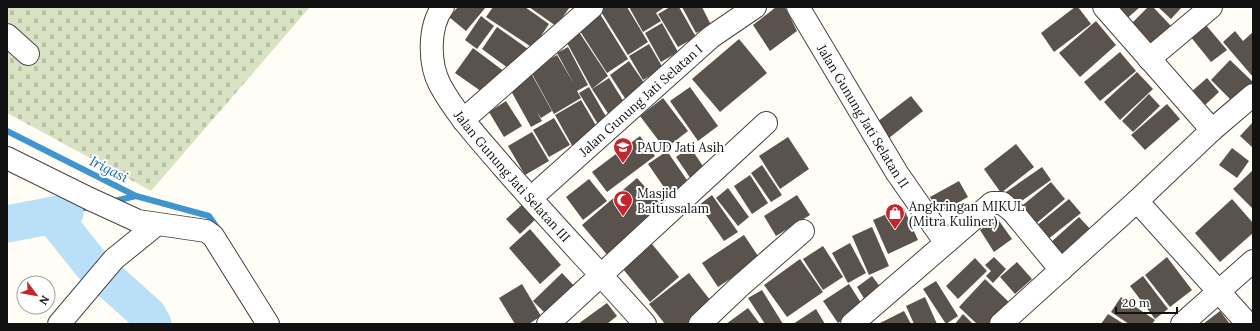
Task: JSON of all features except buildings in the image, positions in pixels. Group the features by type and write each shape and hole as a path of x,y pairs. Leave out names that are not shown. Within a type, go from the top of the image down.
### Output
{"street":[{"name":"Jalan Gunung Jati Selatan III","path":"443,7 434,26 432,49 434,68 440,84 463,120 645,324"},
{"path":"463,120 592,7"},
{"name":"Jalan Gunung Jati Selatan I","path":"531,198 711,38 755,7"},
{"name":"Jalan Gunung Jati Selatan II","path":"798,7 897,173 945,242"},
{"path":"1104,7 1212,130"},
{"path":"1150,59 1211,7"},
{"path":"7,35 28,54"},
{"path":"1001,324 1137,201 1212,130 1253,95"},
{"path":"548,324 766,123"},
{"path":"7,158 90,200 138,221 156,225 206,231 213,236 268,324"},
{"path":"1137,201 1219,290 1248,324"},
{"path":"852,324 987,205 999,202 1013,212 1061,270"},
{"path":"59,324 89,287 114,260 156,225"},
{"path":"700,324 740,286 803,231"},
{"path":"1182,324 1253,261"}],"green space":[{"path":"7,7 310,7 151,191 7,113"}],"waterway":[{"name":"Irigasi","path":"7,131 136,196 209,216 218,229"},
{"name":"Irigasi","path":"110,202 136,196"},
{"name":"Irigasi","path":"65,213 91,206"},
{"path":"7,224 65,213"},
{"path":"52,215 91,264 148,315 153,324"}],"place":[{"name":"PAUD Jati Asih","path":"623,164"},
{"name":"Masjid Baitussalam","path":"623,217"},
{"name":"Angkringan MIKUL (Mitra Kuliner)","path":"895,230"}]}
